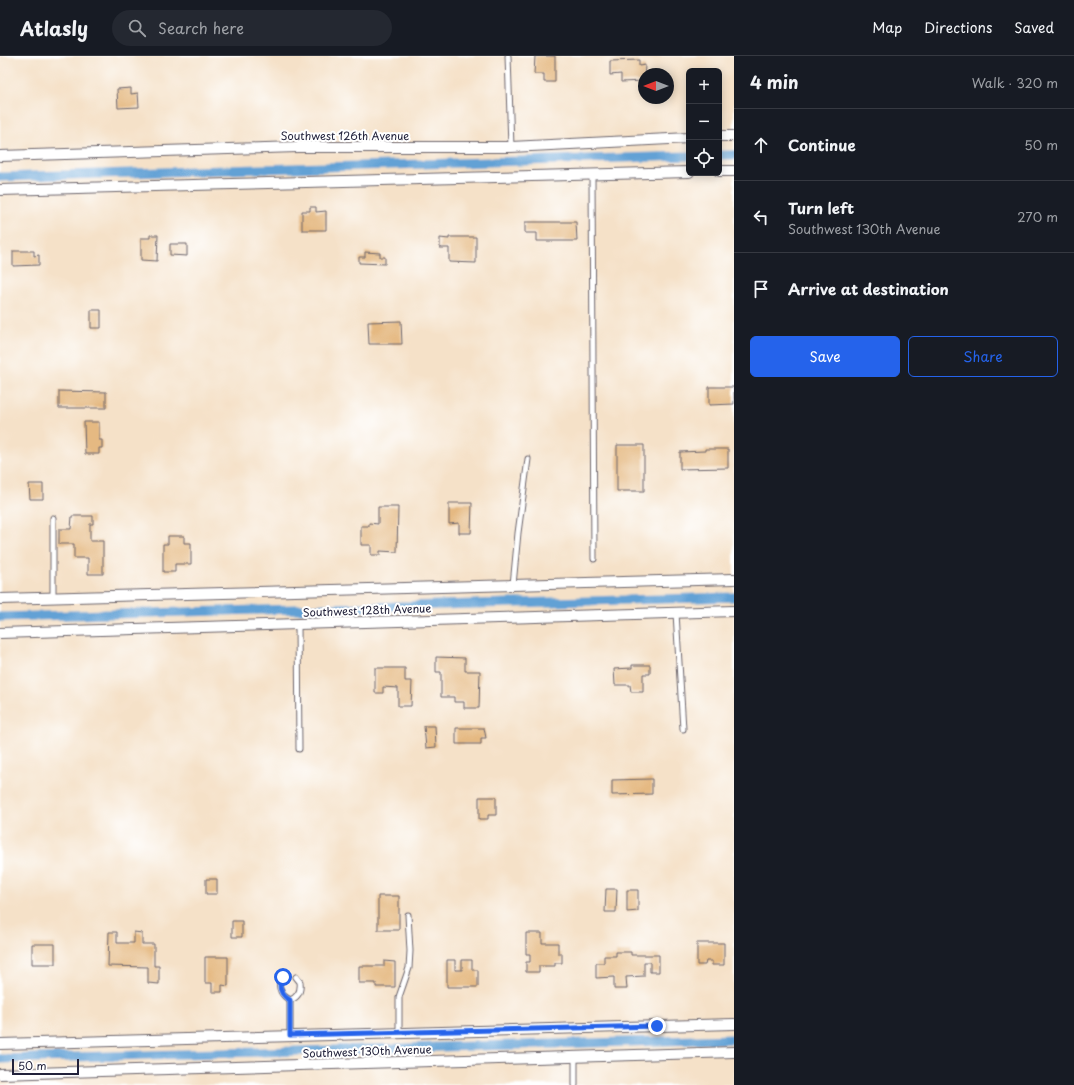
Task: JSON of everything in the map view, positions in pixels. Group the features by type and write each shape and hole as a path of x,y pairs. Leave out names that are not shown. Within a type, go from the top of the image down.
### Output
{"street":[{"path":"722,136 734,136"},
{"name":"Southwest 126th Avenue","path":"0,156 298,147 511,147 686,138"},
{"path":"722,171 734,171"},
{"path":"0,190 686,172"},
{"name":"Southwest 128th Avenue","path":"0,599 734,579"},
{"name":"Southwest 128th Avenue","path":"0,633 734,611"},
{"name":"Southwest 130th Avenue","path":"0,1044 734,1024"},
{"name":"Southwest 130th Avenue","path":"0,1074 734,1052"}],"lane":[{"path":"508,56 511,147"},
{"path":"592,175 594,559"},
{"path":"513,585 528,459"},
{"path":"53,518 53,598"},
{"path":"676,613 683,729"},
{"path":"298,624 299,749"},
{"path":"399,1032 399,997 409,968 410,957 408,915"},
{"path":"283,977 280,980 280,989 284,996 290,1000"},
{"path":"290,1000 296,997 300,991 300,982 296,977"},
{"path":"290,1000 290,1035"},
{"path":"575,1057 575,1085"}],"building":[{"path":"535,56 555,56 555,82 544,82 544,74 534,74"},
{"path":"639,60 639,66 645,65 645,68 638,68 638,81 621,82 621,74 610,75 610,61"},
{"path":"131,88 131,94 138,93 139,107 118,108 117,89"},
{"path":"310,207 316,207 316,212 326,211 326,230 302,230 302,211 310,211"},
{"path":"525,222 576,222 577,241 537,241 537,233 525,233"},
{"path":"150,235 158,235 157,261 141,260 141,238 150,238"},
{"path":"449,237 476,237 476,263 449,262 449,248 440,248 440,238 449,239"},
{"path":"170,244 187,244 187,256 170,255"},
{"path":"13,251 34,251 34,256 39,255 39,265 13,266"},
{"path":"365,252 380,253 380,257 385,257 385,264 359,263 359,257 365,257"},
{"path":"91,310 101,310 101,328 91,328"},
{"path":"401,321 402,344 369,344 368,322"},
{"path":"709,387 734,387 734,404 709,405"},
{"path":"59,391 106,392 106,408 59,408"},
{"path":"84,422 99,422 99,440 102,440 102,448 99,448 99,454 85,454"},
{"path":"617,445 644,445 644,491 617,491"},
{"path":"705,449 728,449 728,468 680,469 680,452 705,451"},
{"path":"29,484 43,484 43,499 30,499"},
{"path":"449,503 472,503 471,533 459,533 459,523 449,524"},
{"path":"378,507 398,507 397,552 380,551 380,555 371,555 371,545 361,545 361,526 369,526 369,523 378,524"},
{"path":"72,516 93,516 93,524 90,524 90,541 103,541 103,574 88,574 88,558 74,558 74,544 59,544 59,529 71,529"},
{"path":"168,536 184,536 184,543 191,543 191,564 175,564 175,572 163,572 163,544 168,544"},
{"path":"436,657 465,658 465,671 480,671 479,708 464,708 464,702 454,702 454,697 441,697 441,672 436,672"},
{"path":"632,665 650,665 650,674 643,674 643,692 631,692 630,685 615,685 614,669 632,668"},
{"path":"375,668 405,668 405,681 412,681 411,706 398,706 398,688 383,687 383,693 375,693"},
{"path":"424,726 435,726 436,747 426,748"},
{"path":"456,728 484,728 486,738 481,738 481,744 456,744"},
{"path":"652,779 652,794 612,795 612,780"},
{"path":"479,797 496,797 496,815 488,815 488,819 479,819"},
{"path":"206,879 217,879 217,894 206,894"},
{"path":"606,889 617,889 616,912 605,912"},
{"path":"627,890 638,890 638,911 627,912"},
{"path":"378,896 399,896 399,930 378,930"},
{"path":"232,921 242,921 242,937 232,937"},
{"path":"109,932 117,932 117,943 134,943 134,932 142,933 142,944 154,944 154,966 159,966 159,984 148,983 148,967 108,966"},
{"path":"526,933 542,933 542,943 558,943 558,953 562,953 562,963 555,963 555,966 539,966 539,972 526,972 526,962 530,962 530,954 526,954"},
{"path":"697,943 724,943 724,965 712,965 712,961 706,961 705,965 697,965"},
{"path":"32,944 55,944 55,964 32,964"},
{"path":"616,952 631,952 631,955 659,955 659,972 650,972 650,962 644,962 644,976 626,977 627,989 614,989 614,977 596,978 596,963 604,963 604,956 616,956"},
{"path":"205,957 228,957 228,986 222,985 222,992 212,992 212,983 205,983"},
{"path":"447,960 455,960 455,970 462,970 462,960 472,960 472,970 478,970 478,987 447,987"},
{"path":"384,961 395,962 395,987 376,987 376,983 359,983 359,966 384,966"}],"waterway":[{"path":"722,155 734,155"},
{"path":"0,177 686,156"},
{"path":"0,617 734,597"},
{"path":"0,1059 734,1039"}],"route":[{"path":"283,977 280,980 280,989 284,996 290,1000 290,1035 657,1026"}]}
